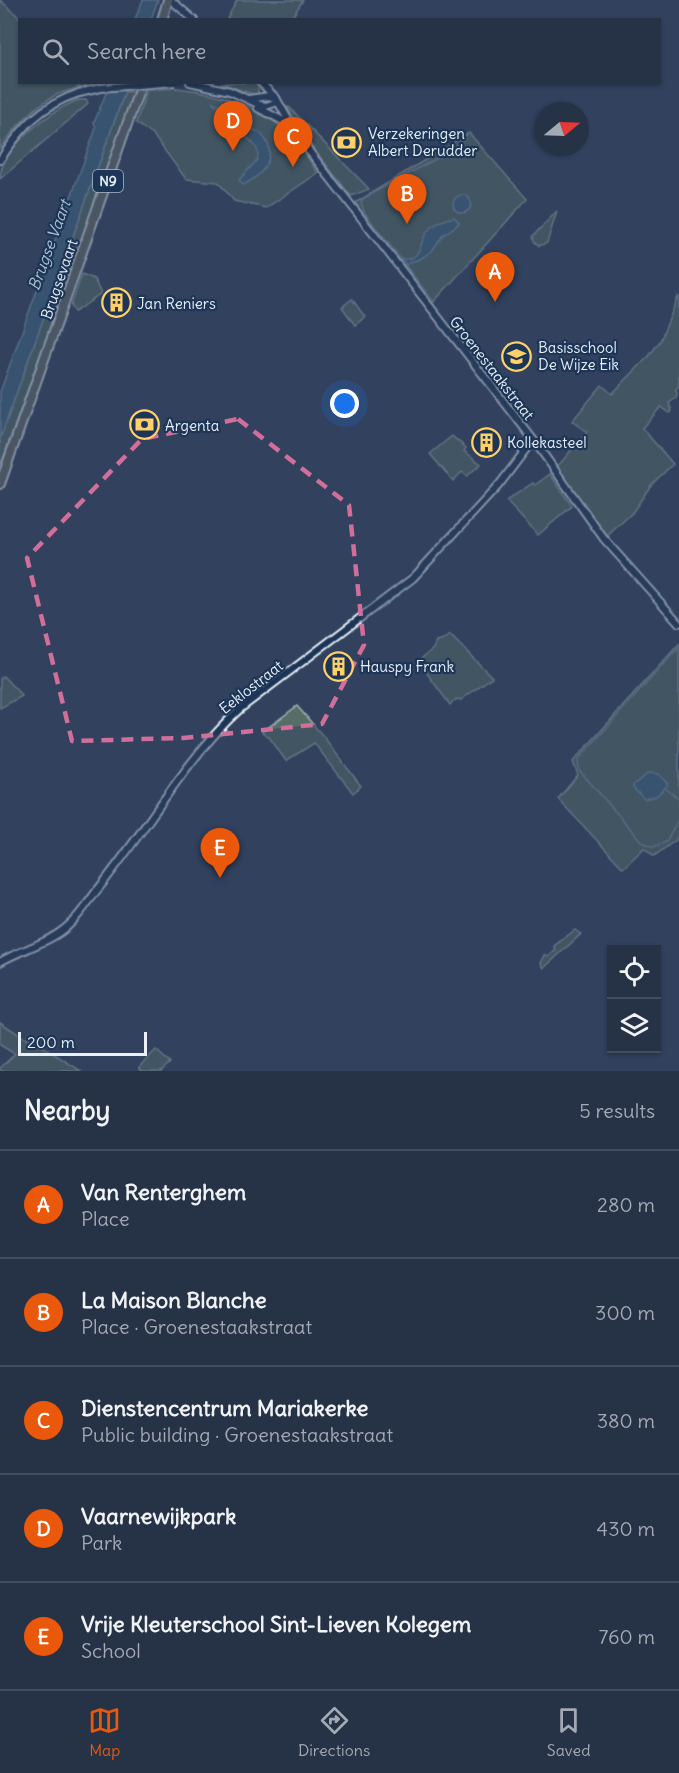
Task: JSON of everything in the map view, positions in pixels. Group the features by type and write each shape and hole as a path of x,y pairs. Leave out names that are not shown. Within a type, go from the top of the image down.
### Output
{"main road":[{"path":"163,18 170,0"},
{"name":"Brugsevaart","path":"0,484 141,84"}],"street":[{"path":"170,0 192,18"},
{"path":"0,160 20,131 35,117 58,102 79,93 101,88 150,84"},
{"path":"199,84 230,91 260,105 275,103 276,98"},
{"name":"Groenestaakstraat","path":"262,84 276,98 291,125 445,329 533,440 604,539 679,622"},
{"name":"Groenestaakstraat","path":"249,99 257,107 291,125"},
{"name":"Eeklostraat","path":"0,962 52,938 69,926 136,843 198,754 220,728 240,709 414,578 500,485 533,440"}],"highlighted area":[{"path":"238,419 349,505 364,645 322,724 183,738 72,741 27,558 142,439"}],"green space":[{"path":"0,0 20,18 18,18 18,84 82,84 54,96 38,107 18,126 0,149"},
{"path":"237,0 303,0 292,18 228,18"},
{"path":"224,84 255,84 258,87 258,93 255,95"},
{"path":"177,88 210,93 240,103 269,118 294,139 318,173 266,208 234,201 218,182 186,179 153,135 136,123 147,90"},
{"path":"125,92 134,92 0,467 0,439"},
{"path":"78,100 86,100 88,104 0,179 2,167 8,155 18,143 41,121"},
{"path":"287,107 369,189 351,196 309,143"},
{"path":"469,133 527,199 431,305 355,203"},
{"path":"557,211 547,243 539,246 533,236"},
{"path":"82,274 94,279 101,294 75,312 71,306"},
{"path":"679,295 679,386 675,390 676,398 669,403 672,411 670,413 661,407 642,428 673,464 651,485 632,513 606,537 557,467 587,432 572,421 602,385 612,394 650,355 660,341"},
{"path":"352,299 365,317 355,325 342,307"},
{"path":"452,436 466,448 464,451 481,464 467,476 462,472 453,481 430,454"},
{"path":"550,474 572,506 538,535 506,501"},
{"path":"450,635 492,677 461,700 457,699 450,705 418,661 433,649 436,642"},
{"path":"679,644 679,834 676,840 654,856 644,848 623,868 558,799 578,775 573,762"},
{"path":"3,676 22,696 0,708 0,679"},
{"path":"297,706 361,786 353,793 314,743 286,761 269,737 262,732"},
{"path":"575,930 581,934 544,968 541,963 545,955 548,957 556,950 554,946"},
{"path":"0,1022 81,1071 0,1071 0,1068 15,1054 0,1045"},
{"path":"156,1050 170,1063 161,1071 143,1071 139,1067"}],"water":[{"path":"143,0 158,0 151,18 135,18"},
{"path":"110,84 128,84 0,439 0,392 96,128 94,123"},
{"path":"213,102 228,110 242,125 261,134 268,143 269,158 266,165 262,171 243,185 239,180 257,160 257,150"},
{"path":"462,195 468,198 471,204 468,210 462,213 456,210 453,204 456,198"},
{"path":"454,217 459,222 458,224 442,236 432,251 406,265 401,259 408,259 417,254 425,236 434,225"},
{"path":"649,773 658,774 667,786 656,796 644,799 633,788 633,785"}],"waterway":[{"path":"434,302 364,212 361,202 364,198 441,156 466,138"},
{"path":"679,647 578,760 579,770 641,841 653,847 666,842 679,818"},
{"path":"665,788 679,799"}],"place":[{"name":"Verzekeringen Albert Derudder","path":"347,142"},
{"name":"Vaarnewijkpark","path":"233,151"},
{"name":"Dienstencentrum Mariakerke","path":"293,167"},
{"name":"La Maison Blanche","path":"407,224"},
{"name":"Van Renterghem","path":"495,302"},
{"name":"Jan Reniers","path":"116,303"},
{"name":"Basisschool De Wijze Eik","path":"517,356"},
{"name":"Argenta","path":"144,425"},
{"name":"Kollekasteel","path":"486,442"},
{"name":"Hauspy Frank","path":"339,666"},
{"name":"Vrije Kleuterschool Sint-Lieven Kolegem","path":"220,878"}],"water label":[{"name":"Brugse Vaart","path":"49,245"}]}
